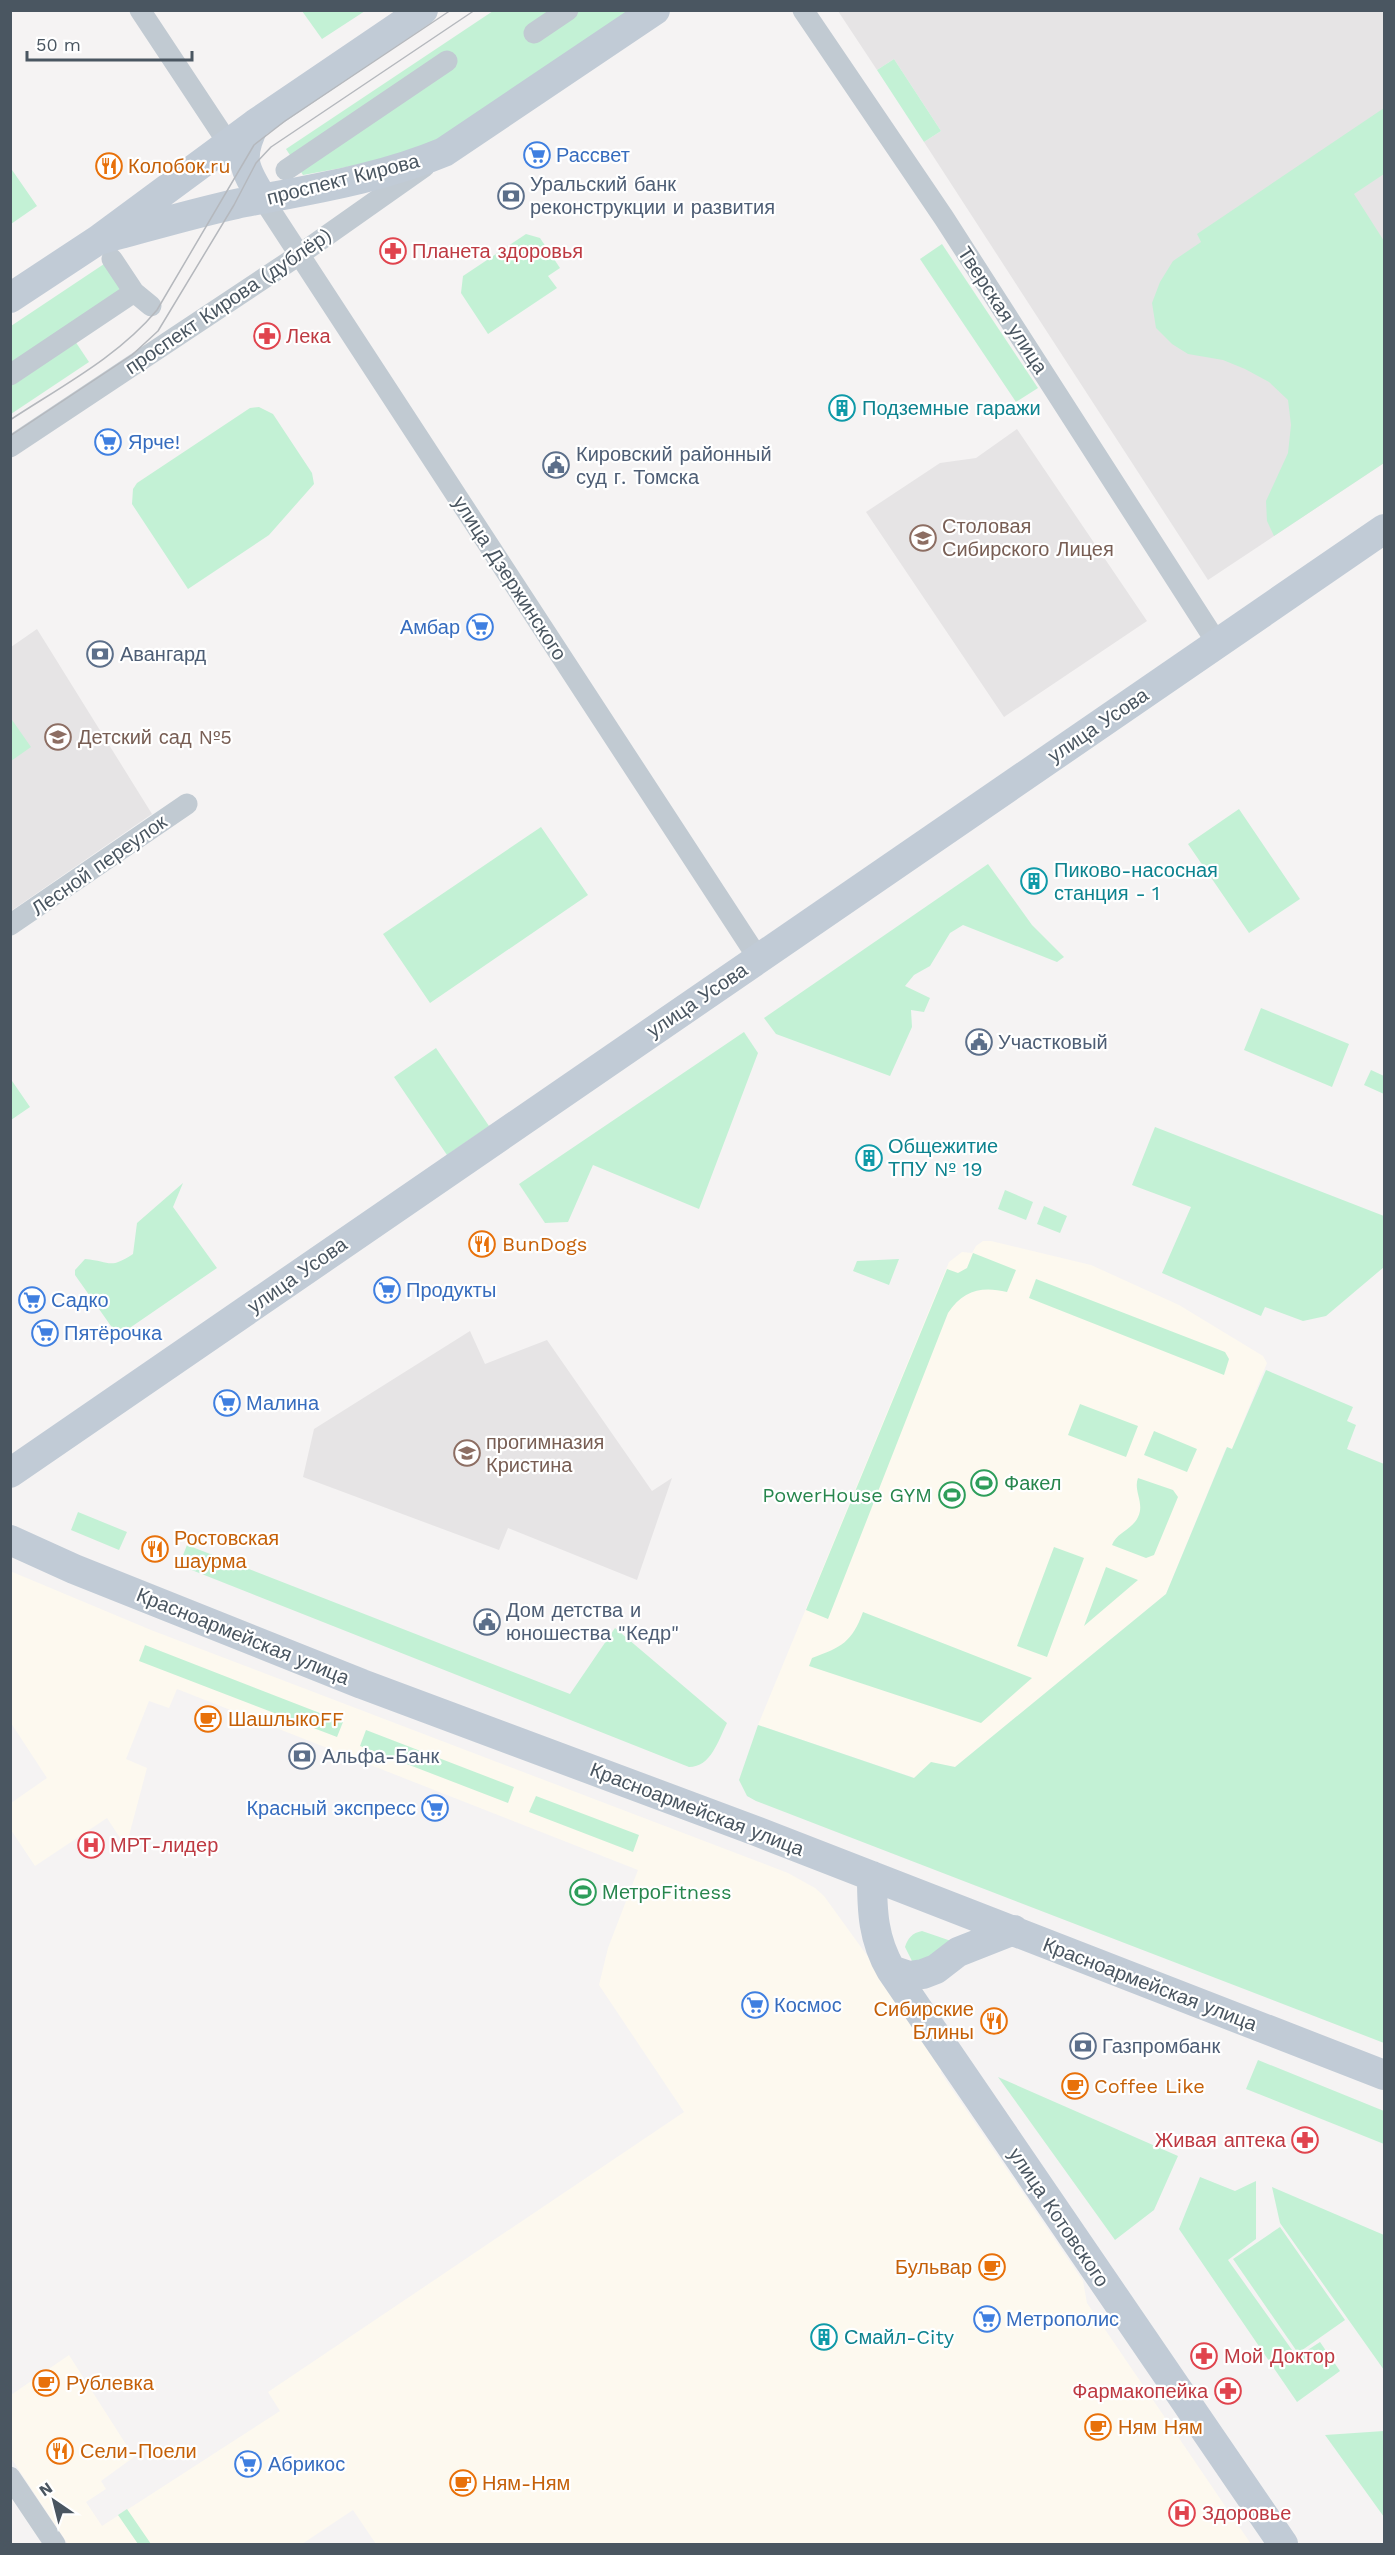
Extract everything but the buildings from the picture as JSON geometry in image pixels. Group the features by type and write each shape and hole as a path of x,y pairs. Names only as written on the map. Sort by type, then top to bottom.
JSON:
{"main road":[{"name":"проспект Кирова","path":"105,249 228,143 423,10"},
{"name":"проспект Кирова","path":"10,298 105,249 263,199 370,176 415,164 444,152 655,10"},
{"path":"255,124 245,144 244,158 249,175 263,199"},
{"name":"улица Усова","path":"10,1473 1384,529"},
{"name":"Красноармейская улица","path":"10,1540 74,1569 362,1684 1014,1930 1384,2075"},
{"name":"улица Котовского","path":"872,1876 872,1918 875,1936 891,1970 1283,2544"},
{"path":"891,1970 909,1976 923,1974 936,1969 958,1952 1014,1930"}],"street":[{"path":"140,10 228,143"},
{"path":"534,33 568,10"},
{"name":"Тверская улица","path":"802,10 944,218 1217,643"},
{"path":"286,170 447,61"},
{"name":"проспект Кирова (дублёр)","path":"10,447 299,255 444,152"},
{"name":"улица Дзержинского","path":"263,199 758,958"},
{"path":"105,249 134,292 151,306"},
{"path":"10,375 134,292"},
{"name":"Лесной переулок","path":"10,925 187,804"},
{"path":"10,2477 48,2542"}],"shaded area":[{"path":"838,11 1384,11 1384,463 1208,580 924,142 941,131 894,59 877,70"},
{"path":"1017,429 1147,621 1004,717 866,512 940,463 976,458"},
{"name":"Детский сад №5","path":"37,629 152,814 11,911 11,647"},
{"path":"983,1241 1091,1265 1179,1305 1263,1356 1267,1363 1232,1449 1226,1448 1166,1594 955,1767 931,1763 915,1778 758,1725 949,1262 962,1252 972,1253"},
{"name":"прогимназия Кристина","path":"470,1331 485,1364 547,1340 652,1491 672,1478 637,1580 508,1528 499,1550 303,1477 314,1429"},
{"path":"10,1571 151,1630 788,1873 815,1888 824,1896 942,2059 941,2073 1083,2281 1087,2303 1251,2544 376,2544 353,2510 302,2544 68,2544 11,2458 11,2395 69,2355 134,2457 101,2481 106,2489 86,2502 102,2526 280,2411 268,2392 684,2112 599,1985 608,1948 638,1870 177,1689 169,1708 149,1701 126,1759 147,1768 126,1847 107,1818 35,1866 11,1830 11,1803 47,1778 11,1723"}],"green space":[{"path":"302,11 365,11 322,39"},
{"path":"493,11 630,11 437,141 385,160 303,175 286,149"},
{"path":"894,59 941,131 924,142 877,70"},
{"path":"1384,108 1384,174 1354,194 1384,241 1384,463 1274,536 1267,521 1266,501 1288,453 1291,425 1288,400 1269,382 1245,369 1223,360 1188,354 1172,344 1156,328 1152,303 1160,282 1173,261 1201,242 1197,234"},
{"path":"10,167 37,206 11,224 10,224"},
{"path":"526,234 540,238 560,268 548,276 557,288 488,334 461,293 463,276"},
{"path":"942,244 1038,388 1016,402 920,259"},
{"path":"104,264 127,298 71,335 89,362 11,414 11,326"},
{"path":"259,407 273,414 312,473 314,484 269,535 188,589 132,504 133,489 137,483 250,408"},
{"path":"10,717 31,747 11,761 10,761"},
{"path":"1239,809 1300,899 1249,933 1188,844"},
{"path":"541,827 588,895 430,1003 383,934"},
{"path":"988,864 1032,925 1064,957 1057,962 963,925 950,933 930,966 914,975 905,986 930,998 924,1012 911,1010 912,1027 890,1076 776,1034 764,1018"},
{"path":"1261,1008 1349,1044 1332,1087 1244,1050"},
{"path":"744,1032 758,1053 699,1209 593,1165 568,1222 545,1223 519,1184"},
{"path":"436,1048 489,1126 447,1155 394,1077"},
{"path":"1371,1070 1384,1076 1384,1094 1364,1085"},
{"path":"10,1078 30,1107 11,1120 10,1120"},
{"path":"1155,1127 1384,1216 1384,1267 1326,1316 1303,1321 1265,1307 1261,1316 1162,1273 1191,1207 1132,1185"},
{"path":"183,1183 173,1207 217,1268 118,1336 75,1275 75,1270 85,1259 114,1263 133,1254 137,1223"},
{"path":"1005,1190 1033,1202 1026,1220 998,1209"},
{"path":"1044,1206 1067,1216 1060,1233 1037,1224"},
{"path":"973,1253 1016,1270 1007,1292 981,1290 974,1292 960,1299 948,1313 828,1619 806,1610 947,1269 958,1273 967,1268"},
{"path":"899,1259 889,1285 853,1271 857,1261"},
{"path":"1036,1279 1225,1352 1229,1359 1224,1375 1029,1298"},
{"path":"1266,1370 1353,1407 1347,1421 1356,1425 1347,1449 1384,1464 1384,2043 756,1801 747,1796 739,1780 758,1725 914,1778 931,1762 955,1767 1166,1594 1227,1447 1232,1449"},
{"path":"1080,1404 1138,1426 1126,1457 1068,1435"},
{"path":"1154,1431 1197,1449 1187,1472 1144,1455"},
{"path":"1138,1478 1173,1490 1178,1497 1154,1555 1146,1558 1112,1545 1117,1537 1132,1525 1140,1512"},
{"path":"78,1512 127,1532 119,1550 71,1530"},
{"path":"187,1545 570,1694 615,1628 727,1723 708,1758 697,1766 689,1767 179,1565"},
{"path":"1054,1547 1084,1558 1047,1657 1017,1646"},
{"path":"1106,1567 1138,1580 1084,1626"},
{"path":"863,1612 1032,1678 981,1723 809,1666 812,1658 838,1647 850,1637"},
{"path":"145,1645 343,1722 337,1737 139,1661"},
{"path":"366,1730 514,1787 508,1803 360,1746"},
{"path":"536,1796 639,1835 633,1852 529,1812"},
{"path":"922,1931 957,1943 932,1963 912,1961 905,1947 911,1936"},
{"path":"1258,2060 1384,2111 1384,2144 1246,2089"},
{"path":"998,2077 1178,2156 1154,2210 1115,2240"},
{"path":"1200,2177 1235,2191 1256,2181 1256,2239 1228,2260 1297,2357 1320,2342 1340,2371 1297,2402 1179,2229"},
{"path":"1272,2187 1384,2235 1384,2370 1280,2223"},
{"path":"1280,2227 1345,2320 1298,2353 1233,2259"},
{"path":"1384,2431 1384,2517 1325,2435"},
{"path":"127,2509 151,2544 138,2544 118,2515"}],"tram line":[{"path":"10,420 107,357 142,327 157,310 254,145 285,121 451,10"},
{"path":"10,436 132,355 158,331 234,205 256,163 271,147 475,10"}],"place":[{"name":"Рассвет","path":"537,155"},
{"name":"Колобок.ru","path":"109,166"},
{"name":"Уральский банк реконструкции и развития","path":"511,196"},
{"name":"Планета здоровья","path":"393,251"},
{"name":"Лека","path":"267,336"},
{"name":"Подземные гаражи","path":"842,408"},
{"name":"Ярче!","path":"108,442"},
{"name":"Кировский районный суд г. Томска","path":"556,465"},
{"name":"Столовая Сибирского Лицея","path":"923,538"},
{"name":"Амбар","path":"480,627"},
{"name":"Авангард","path":"100,654"},
{"name":"Детский сад №5","path":"58,737"},
{"name":"Пиково-насосная станция - 1","path":"1034,881"},
{"name":"Участковый","path":"979,1042"},
{"name":"Общежитие ТПУ № 19","path":"869,1158"},
{"name":"BunDogs","path":"482,1244"},
{"name":"Продукты","path":"387,1290"},
{"name":"Садко","path":"32,1300"},
{"name":"Пятёрочка","path":"45,1333"},
{"name":"Малина","path":"227,1403"},
{"name":"прогимназия Кристина","path":"467,1453"},
{"name":"Факел","path":"984,1483"},
{"name":"PowerHouse GYM","path":"952,1495"},
{"name":"Ростовская шаурма","path":"155,1549"},
{"name":"Дом детства и юношества \"Кедр\"","path":"487,1622"},
{"name":"ШашлыкоFF","path":"208,1719"},
{"name":"Альфа-Банк","path":"302,1756"},
{"name":"Красный экспресс","path":"435,1808"},
{"name":"МРТ-лидер","path":"91,1845"},
{"name":"МетроFitness","path":"583,1892"},
{"name":"Космос","path":"755,2005"},
{"name":"Сибирские Блины","path":"994,2021"},
{"name":"Газпромбанк","path":"1083,2046"},
{"name":"Coffee Like","path":"1075,2086"},
{"name":"Живая аптека","path":"1305,2140"},
{"name":"Бульвар","path":"992,2267"},
{"name":"Метрополис","path":"987,2319"},
{"name":"Смайл-City","path":"824,2337"},
{"name":"Мой Доктор","path":"1204,2356"},
{"name":"Рублевка","path":"46,2383"},
{"name":"Фармакопейка","path":"1228,2391"},
{"name":"Ням Ням","path":"1098,2427"},
{"name":"Сели-Поели","path":"60,2451"},
{"name":"Абрикос","path":"248,2464"},
{"name":"Ням-Ням","path":"463,2483"},
{"name":"Здоровье","path":"1182,2513"}]}
